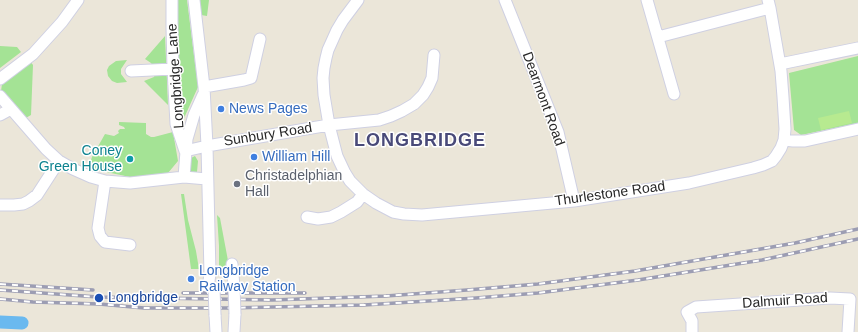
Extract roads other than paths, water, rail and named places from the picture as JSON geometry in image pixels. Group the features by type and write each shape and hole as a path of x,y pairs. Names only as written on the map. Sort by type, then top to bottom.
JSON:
{"street":[{"path":"0,79 33,54 62,22 78,0"},
{"name":"Longbridge Lane","path":"172,0 173,69 176,124 185,151"},
{"name":"Longbridge Lane","path":"194,0 204,89 207,146 212,315 210,332"},
{"name":"Thurlestone Road","path":"358,0 342,20 326,58 323,78 329,125 337,156 350,181 363,194 376,203 393,212 404,214 422,214 574,201 689,183 737,172 772,161 781,148 784,140 785,129 780,64 769,4"},
{"name":"Dearmont Road","path":"505,0 558,132 574,201"},
{"path":"647,0 674,94"},
{"path":"658,37 769,4"},
{"path":"204,89 251,78 260,39"},
{"path":"780,64 858,48"},
{"name":"Sunbury Road","path":"207,146 329,125 379,120 402,111 414,104 428,87 432,78 434,55"},
{"path":"131,71 173,69"},
{"name":"Longbridge Lane","path":"184,177 187,139 204,89"},
{"path":"0,96 46,149 59,161 91,177 130,183 184,177 207,179"},
{"path":"0,115 11,109"},
{"path":"784,140 805,141 858,129"},
{"path":"185,151 207,146"},
{"path":"0,205 22,204 30,201 37,195 59,161"},
{"path":"105,180 98,228 100,236 105,242 130,246"},
{"path":"307,217 318,219 331,217 357,202 363,194"},
{"path":"232,264 235,314 234,332"},
{"name":"Dalmuir Road","path":"692,332 692,321 687,312 696,307 850,298 848,332"},
{"name":"Longbridge Lane","path":"212,315 216,332"}],"waterway":[{"path":"0,322 22,323"}],"railway":[{"path":"0,290 98,297 272,300 386,296 538,284 635,271 795,243 858,229"},
{"path":"0,299 144,308 228,308 364,305 476,298 538,293 638,280 762,260 858,239"},
{"path":"0,284 93,290"},
{"path":"183,293 305,293"}],"place":[{"name":"News Pages","path":"221,109"},
{"name":"William Hill","path":"254,157"},
{"name":"Coney Green House","path":"130,159"},
{"name":"Christadelphian Hall","path":"237,184"},
{"name":"Longbridge Railway Station","path":"191,279"},
{"name":"Longbridge","path":"99,298"}],"district":[{"name":"LONGBRIDGE","path":"420,141"}]}
